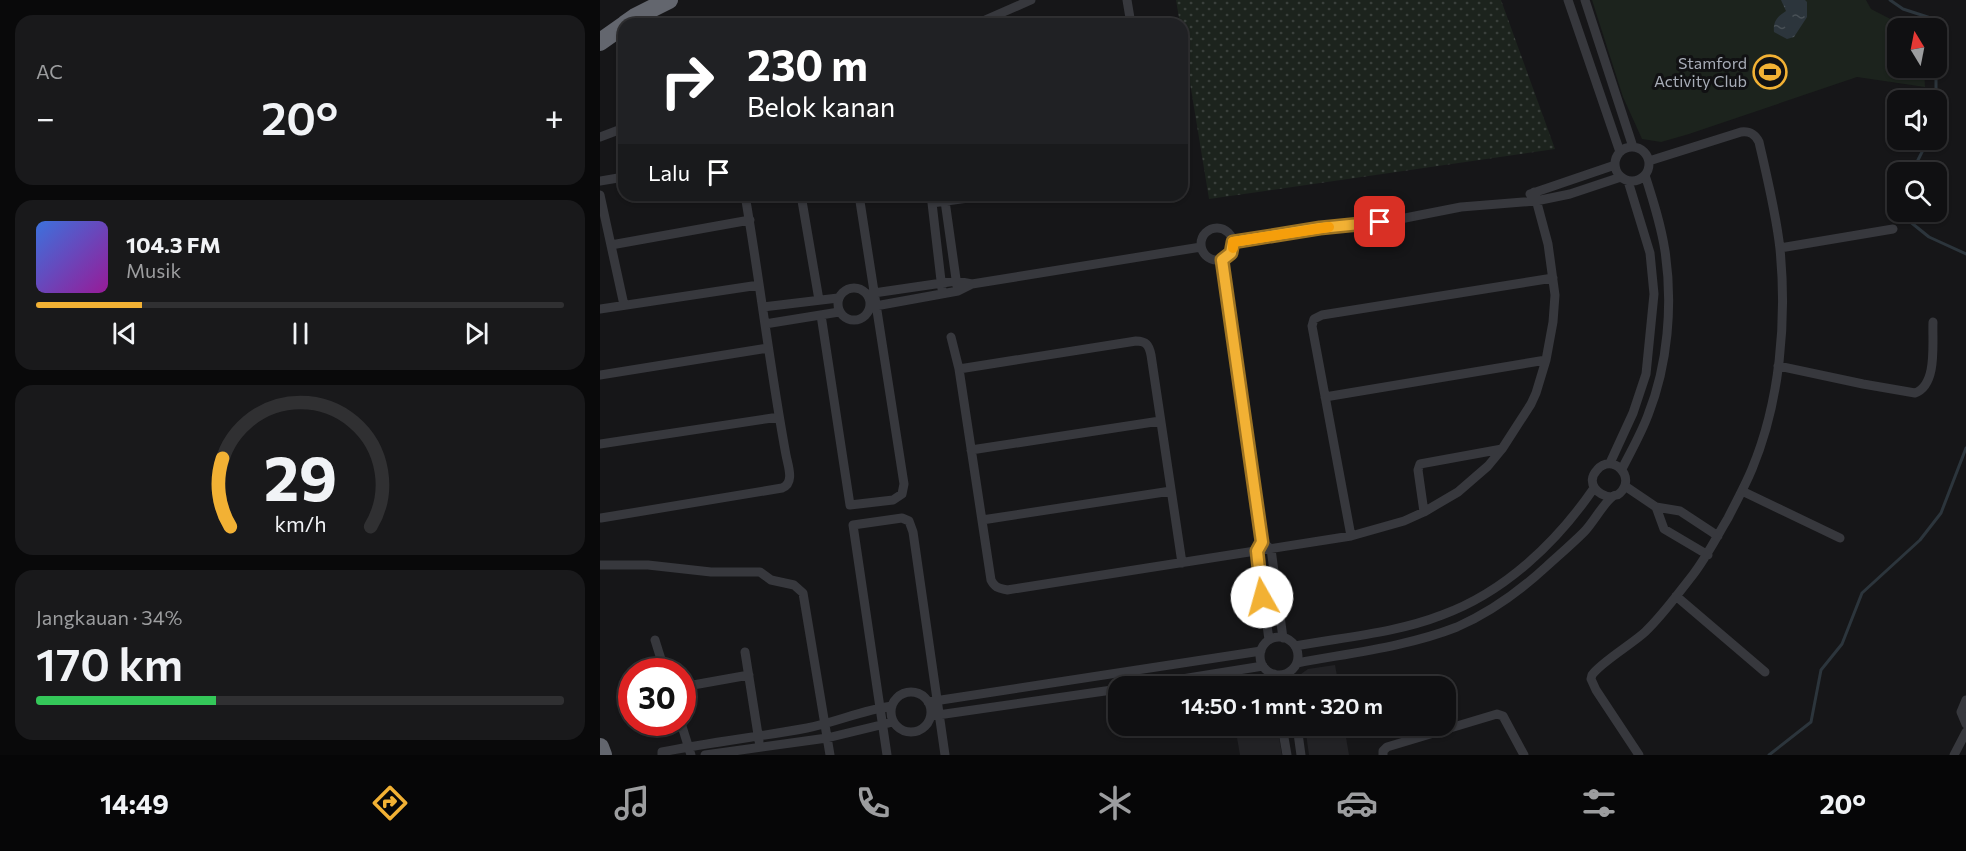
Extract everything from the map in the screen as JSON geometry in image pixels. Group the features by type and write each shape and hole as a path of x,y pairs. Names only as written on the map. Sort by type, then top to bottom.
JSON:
{"highway":[{"path":"636,18 669,0"},
{"path":"600,42 618,29"},
{"path":"600,747 603,755"}],"street":[{"path":"990,18 1031,0"},
{"path":"1127,0 1130,18"},
{"path":"1568,0 1620,152"},
{"path":"1585,0 1633,147"},
{"path":"600,137 618,130"},
{"path":"1639,755 1596,690 1591,679 1592,675 1649,628 1676,596 1707,555 1742,491 1767,426 1778,366 1781,316 1780,248 1773,203 1759,142 1752,133 1741,132 1649,160"},
{"path":"1535,196 1570,194 1624,179 1638,180 1645,175 1649,160 1643,151 1633,147 1626,148 1616,158 1615,165 1624,179 1650,253 1654,303 1646,374 1634,413 1610,464"},
{"path":"1233,242 1320,228 1400,219 1461,207 1517,201 1615,165"},
{"path":"1622,469 1649,415 1660,375 1667,335 1668,292 1665,250 1659,220 1645,175"},
{"path":"600,181 618,178"},
{"path":"600,195 624,305"},
{"path":"951,337 959,369 994,586 1007,590 1351,536 1404,521 1443,502 1466,486 1488,466 1531,404 1546,360 1555,296 1548,244 1535,196"},
{"path":"601,518 786,487 790,478 746,201"},
{"path":"802,201 819,300"},
{"path":"821,315 850,505 892,500 902,494 904,484 871,294 860,201"},
{"path":"931,201 943,294"},
{"path":"945,201 958,291"},
{"path":"611,245 750,220"},
{"path":"1217,228 1229,233 1233,242 1231,253 1222,260 1209,258 1201,247 1204,234 1217,228"},
{"path":"1780,248 1893,229"},
{"path":"972,284 957,281 871,294 852,287 843,291 838,298 837,305 844,317 852,320 860,319 873,306 958,291 972,284 1201,247"},
{"path":"1222,260 1262,542 1257,551 1269,640"},
{"path":"1351,536 1312,326 1314,319 1553,278"},
{"path":"600,309 759,285"},
{"path":"763,307 838,298"},
{"path":"765,324 839,312"},
{"path":"1778,366 1915,393 1922,390 1929,382 1933,321"},
{"path":"959,369 1143,341 1147,344 1151,355 1182,563"},
{"path":"600,375 768,348"},
{"path":"1326,397 1546,360"},
{"path":"600,444 779,417"},
{"path":"971,450 1160,422"},
{"path":"1424,512 1418,470 1420,464 1502,448"},
{"path":"1297,663 1402,643 1432,636 1458,626 1502,601 1542,571 1584,532 1612,497 1620,493 1625,486 1626,477 1622,469 1610,464 1602,465 1595,471 1592,480 1594,488 1599,494 1612,497"},
{"path":"1625,486 1656,507 1680,511 1718,536"},
{"path":"1295,645 1417,623 1462,606 1500,583 1545,548 1573,518 1594,488"},
{"path":"982,520 1171,491"},
{"path":"1742,491 1840,538"},
{"path":"1656,507 1665,529 1707,555"},
{"path":"887,755 853,525 894,518 906,519 911,525 935,715 945,755"},
{"path":"1262,542 1271,549 1283,638"},
{"path":"600,565 648,565 711,572 760,572 771,580 799,588 803,593 830,755"},
{"path":"1676,596 1765,672"},
{"path":"1276,637 1283,638 1295,645 1298,654 1297,663 1288,673 1274,674 1263,666 1260,659 1261,651 1269,640 1276,637"},
{"path":"657,639 662,658"},
{"path":"1108,691 935,715 925,727 914,732 902,730 893,722 891,714 896,699 910,692 918,693 933,701 1261,651"},
{"path":"745,652 758,741"},
{"path":"1201,676 1263,666"},
{"path":"696,684 749,675"},
{"path":"1966,700 1961,712 1966,724"},
{"path":"705,755 825,724 880,707 892,706"},
{"path":"1383,755 1387,747 1496,714 1503,716 1524,755"},
{"path":"662,755 662,752 690,751 758,741 827,738 893,722"},
{"path":"1954,755 1966,732"},
{"path":"685,736 690,751"},
{"path":"1284,736 1287,755"},
{"path":"1298,736 1301,755"}],"shaded area":[{"path":"1176,0 1501,0 1555,149 1209,199 1188,71 1188,18 1179,18"},
{"name":"Stamford Activity Club","path":"1592,0 1866,0 1871,9 1889,18 1887,78 1925,78 1925,87 1857,77 1661,142 1642,139 1623,97"},
{"path":"1335,665 1337,676 1301,676 1308,669"},
{"path":"1237,736 1279,736 1282,755 1240,755"},
{"path":"1306,736 1346,736 1349,755 1309,755"}],"water":[{"path":"1781,0 1805,0 1807,2 1807,17 1794,37 1787,39 1774,32 1776,20 1786,11"}],"waterway":[{"path":"1890,0 1903,9 1931,18"},
{"path":"1936,78 1936,90"},
{"path":"1917,162 1923,150"},
{"path":"1910,222 1929,237 1966,254"},
{"path":"1769,755 1811,722 1821,670 1842,644 1862,593 1920,540 1941,513 1966,448"}],"slow traffic":[{"path":"1233,248 1233,242 1329,227"}],"place":[{"name":"Stamford Activity Club","path":"1770,72"}],"route":[{"path":"1262,597 1257,551 1262,542 1222,260 1231,253 1233,242 1320,228 1380,222"}]}
